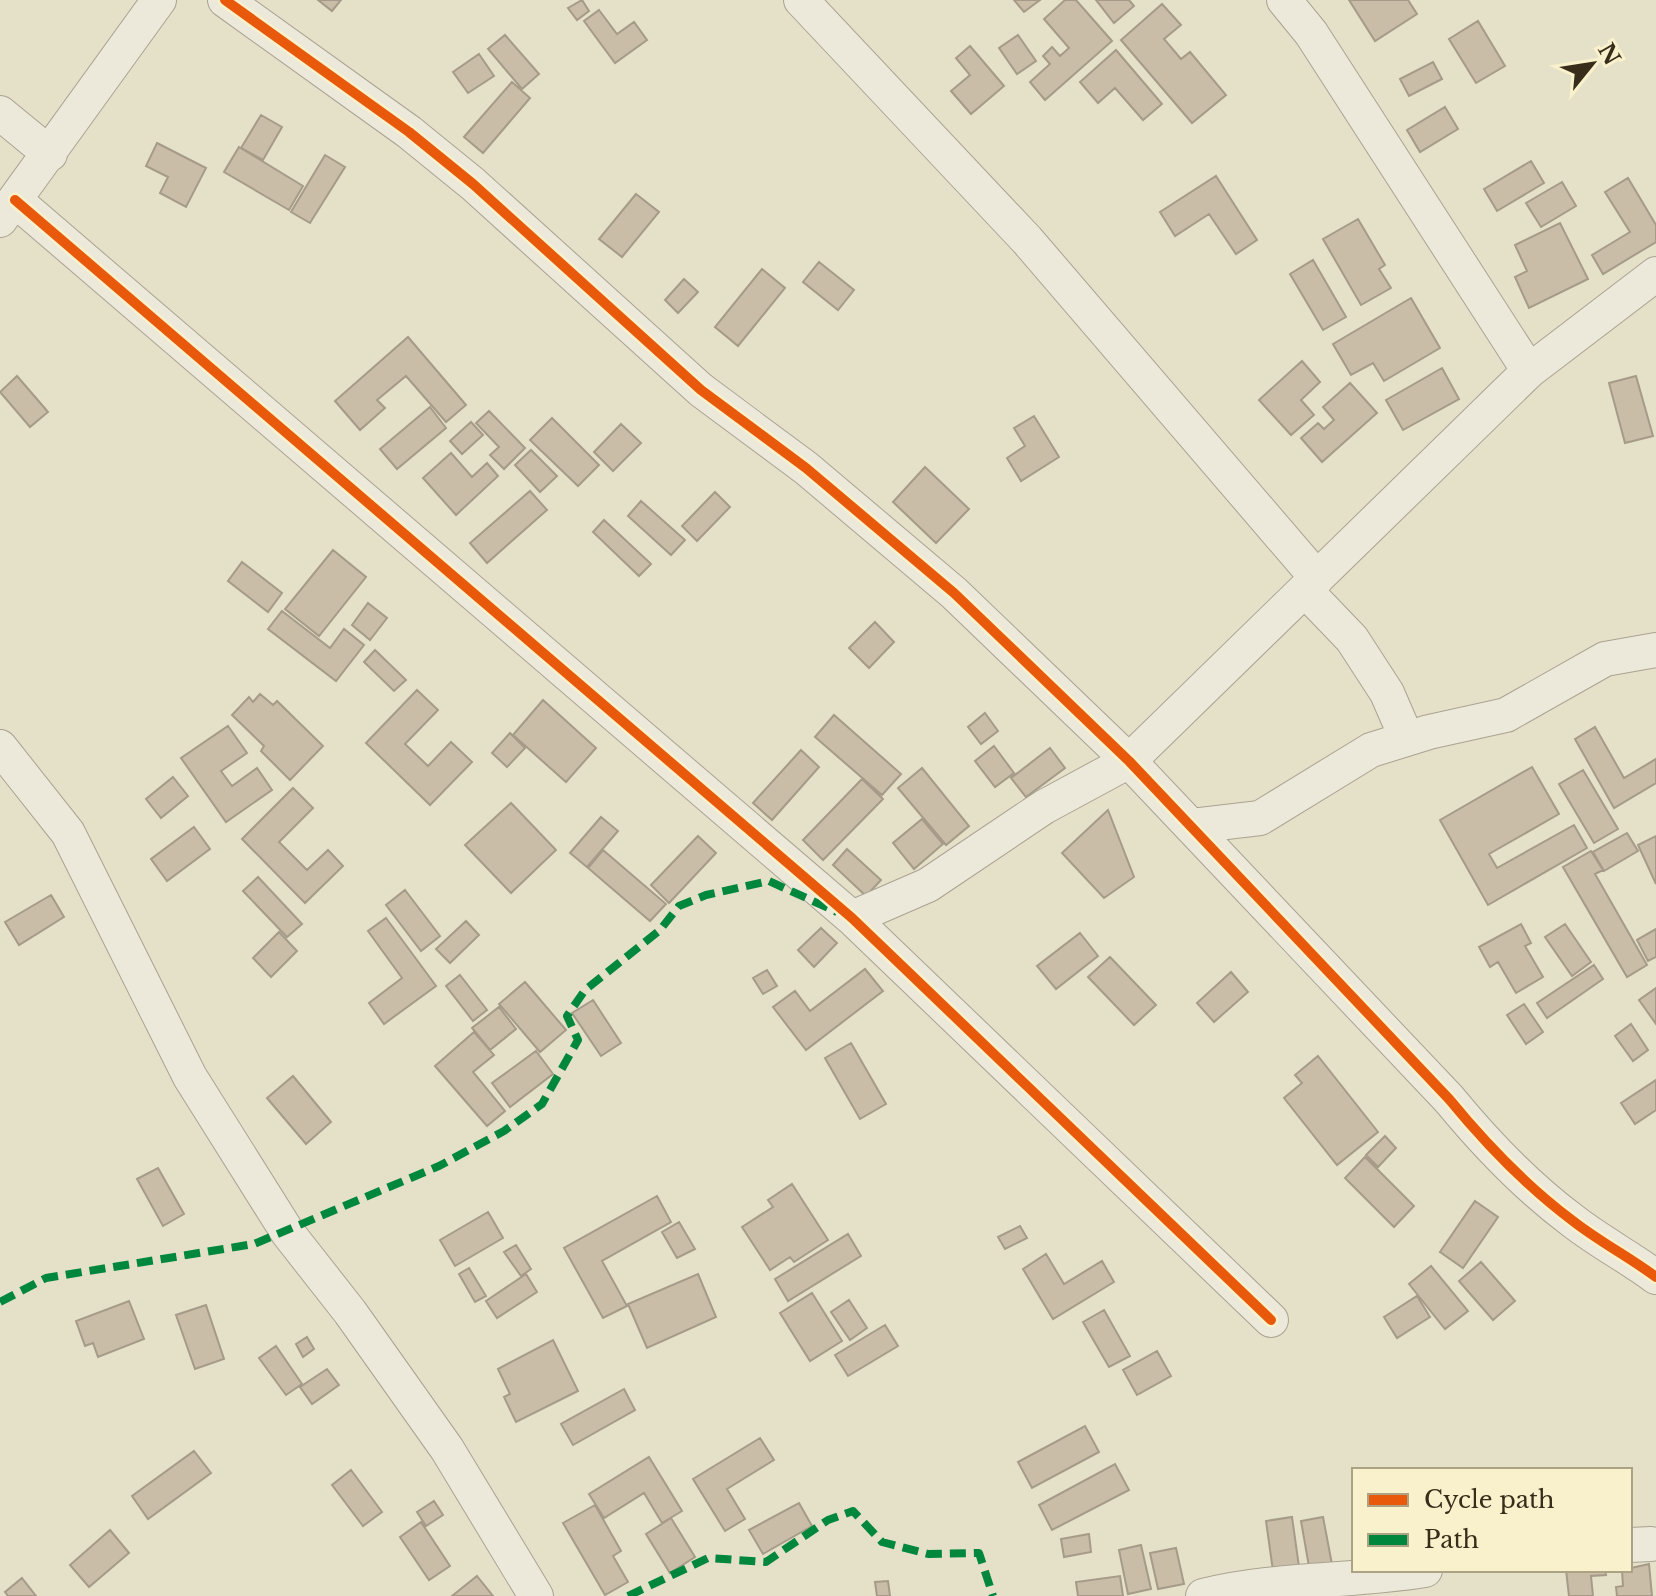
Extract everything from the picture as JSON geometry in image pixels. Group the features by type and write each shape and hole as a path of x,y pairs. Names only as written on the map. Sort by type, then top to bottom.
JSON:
{"street":[{"path":"159,0 8,210 852,918 1271,1320"},
{"path":"225,0 373,106 473,184 701,390 806,468 954,593 1192,826 1495,1152 1574,1222 1656,1277"},
{"path":"801,0 1027,240 1311,584 1387,693 1407,739"},
{"path":"1284,0 1311,33 1529,371"},
{"path":"0,113 50,154"},
{"path":"852,918 928,885 1044,807 1129,761 1529,371 1656,274"},
{"path":"1192,826 1260,818 1371,750 1506,715 1605,659 1656,650"},
{"path":"0,747 68,833 190,1077 288,1233 350,1312 447,1449 536,1596"},
{"path":"1203,1596 1238,1587 1372,1579 1413,1572"}],"building":[{"path":"318,0 341,0 332,11"},
{"path":"582,0 589,11 577,20 568,8"},
{"path":"1014,0 1040,0 1024,12"},
{"path":"1065,0 1076,0 1112,41 1045,100 1030,82 1050,64 1043,56 1052,47 1060,56 1069,48 1044,19"},
{"path":"1096,0 1129,0 1134,6 1114,23"},
{"path":"1349,0 1408,0 1417,14 1375,41"},
{"path":"1162,4 1181,25 1164,39 1181,59 1190,52 1226,95 1192,123 1121,40"},
{"path":"599,10 617,34 634,22 647,40 615,63 584,21"},
{"path":"1478,21 1505,66 1476,83 1449,39"},
{"path":"505,35 539,74 522,89 488,49"},
{"path":"1018,35 1036,61 1017,74 999,48"},
{"path":"970,46 1004,86 971,114 951,91 970,75 956,58"},
{"path":"1116,50 1162,104 1143,120 1115,88 1098,103 1080,82"},
{"path":"479,54 494,76 468,93 453,72"},
{"path":"1433,62 1442,79 1409,96 1400,79"},
{"path":"512,82 530,98 483,153 464,137"},
{"path":"1445,107 1458,129 1420,152 1407,130"},
{"path":"261,115 282,127 263,160 241,148"},
{"path":"157,143 206,168 186,207 160,193 168,177 146,166"},
{"path":"239,147 303,186 289,210 224,172"},
{"path":"325,155 345,167 310,223 291,212"},
{"path":"1531,161 1544,183 1497,211 1484,189"},
{"path":"1216,176 1257,240 1236,254 1209,214 1175,236 1160,212"},
{"path":"1628,178 1656,225 1656,242 1603,274 1592,255 1630,232 1605,192"},
{"path":"1562,182 1576,206 1541,227 1526,203"},
{"path":"636,194 659,212 622,257 599,239"},
{"path":"1358,219 1385,265 1379,269 1391,288 1361,305 1323,239"},
{"path":"1560,223 1588,279 1529,308 1515,277 1527,271 1515,245"},
{"path":"1313,260 1346,317 1323,330 1290,274"},
{"path":"819,262 854,290 838,310 803,282"},
{"path":"762,269 785,288 738,346 715,327"},
{"path":"684,279 698,292 678,313 665,300"},
{"path":"1411,298 1440,348 1384,381 1373,363 1351,375 1333,344"},
{"path":"408,337 466,405 446,422 406,376 377,400 385,408 360,430 335,401"},
{"path":"1302,361 1320,382 1301,400 1314,415 1291,435 1259,400"},
{"path":"1442,368 1459,399 1403,430 1386,400"},
{"path":"17,376 48,412 30,427 0,392"},
{"path":"1636,376 1653,436 1625,443 1609,383"},
{"path":"1350,383 1377,413 1322,462 1301,438 1318,423 1324,429 1334,420 1323,407"},
{"path":"430,407 446,428 397,469 380,449"},
{"path":"489,411 525,448 504,469 490,455 499,447 476,423"},
{"path":"1034,416 1059,457 1021,481 1007,458 1025,446 1014,428"},
{"path":"552,418 599,465 578,486 530,440"},
{"path":"471,422 483,435 462,454 450,441"},
{"path":"621,424 641,443 613,471 594,452"},
{"path":"531,450 557,476 540,492 515,465"},
{"path":"451,453 472,477 487,463 498,476 456,515 423,478"},
{"path":"925,467 969,509 936,543 893,502"},
{"path":"530,491 547,510 487,563 470,543"},
{"path":"715,492 730,507 697,541 682,526"},
{"path":"641,501 685,540 671,555 628,516"},
{"path":"604,520 651,564 639,576 593,532"},
{"path":"333,550 366,577 319,636 285,609"},
{"path":"242,562 282,593 268,612 228,581"},
{"path":"368,603 387,618 370,640 352,625"},
{"path":"282,611 330,648 344,629 364,645 336,681 268,629"},
{"path":"875,622 894,642 869,668 849,648"},
{"path":"375,650 406,680 394,691 364,662"},
{"path":"417,690 438,710 405,744 428,766 451,742 472,762 430,805 366,743"},
{"path":"260,694 273,705 277,701 323,746 290,780 261,751 264,746 232,715 249,697 253,702"},
{"path":"543,700 596,748 566,782 513,735"},
{"path":"985,713 998,731 981,744 968,727"},
{"path":"834,715 901,774 882,795 815,737"},
{"path":"228,726 247,753 221,771 232,786 257,768 272,790 226,822 181,758"},
{"path":"1595,727 1624,778 1656,759 1656,783 1614,808 1575,739"},
{"path":"510,733 525,748 507,767 492,753"},
{"path":"994,746 1014,773 995,787 975,761"},
{"path":"1050,748 1065,768 1026,797 1011,778"},
{"path":"801,750 819,767 772,820 753,803"},
{"path":"1532,767 1559,814 1489,854 1497,868 1574,825 1587,848 1488,905 1440,820"},
{"path":"922,768 969,826 946,845 898,788"},
{"path":"1583,770 1618,829 1594,843 1559,784"},
{"path":"173,777 188,796 161,818 146,799"},
{"path":"862,779 883,799 823,860 803,840"},
{"path":"293,788 313,808 279,842 307,870 328,850 343,866 305,903 242,839"},
{"path":"511,803 556,850 511,893 465,845"},
{"path":"1108,810 1134,877 1104,898 1062,853"},
{"path":"601,817 618,831 587,867 570,853"},
{"path":"922,819 943,844 914,869 893,843"},
{"path":"194,827 210,849 167,881 151,859"},
{"path":"1627,833 1638,851 1604,871 1593,852"},
{"path":"698,836 716,853 669,903 651,885"},
{"path":"1656,836 1656,884 1638,845"},
{"path":"847,849 881,880 866,896 833,865"},
{"path":"603,850 666,904 650,921 588,868"},
{"path":"1591,851 1603,870 1595,874 1647,965 1627,977 1563,867"},
{"path":"258,877 302,924 287,937 243,891"},
{"path":"405,890 440,936 421,951 386,905"},
{"path":"51,895 64,917 19,945 5,922"},
{"path":"386,918 436,986 384,1024 369,1003 402,978 368,931"},
{"path":"466,921 479,935 450,963 436,949"},
{"path":"1521,924 1531,943 1525,946 1543,977 1516,993 1498,962 1490,967 1479,947"},
{"path":"1565,924 1591,962 1572,976 1545,937"},
{"path":"821,928 837,943 814,967 798,950"},
{"path":"1656,929 1656,957 1648,961 1637,940"},
{"path":"279,932 297,951 271,977 253,958"},
{"path":"1080,933 1098,956 1056,989 1037,966"},
{"path":"1110,957 1156,1005 1134,1025 1088,977"},
{"path":"1594,965 1603,979 1547,1018 1537,1003"},
{"path":"865,969 883,991 806,1050 773,1007 795,991 810,1011"},
{"path":"767,970 777,986 763,994 753,978"},
{"path":"1231,972 1248,992 1214,1022 1197,1003"},
{"path":"460,975 487,1010 473,1021 446,986"},
{"path":"525,982 566,1030 540,1052 499,1004"},
{"path":"1656,988 1656,1024 1639,1000"},
{"path":"593,1000 621,1043 601,1056 572,1013"},
{"path":"1524,1004 1543,1032 1526,1044 1507,1015"},
{"path":"499,1007 516,1029 490,1050 472,1028"},
{"path":"1631,1024 1648,1050 1633,1061 1615,1036"},
{"path":"474,1032 494,1055 473,1072 505,1111 487,1126 435,1066"},
{"path":"851,1043 886,1104 860,1119 825,1058"},
{"path":"536,1051 553,1074 510,1107 492,1083"},
{"path":"1318,1056 1378,1132 1337,1165 1284,1098 1302,1083 1295,1075"},
{"path":"293,1076 331,1122 306,1144 267,1098"},
{"path":"1656,1080 1656,1110 1635,1124 1621,1103"},
{"path":"1385,1136 1396,1148 1378,1167 1366,1155"},
{"path":"1365,1157 1414,1206 1394,1227 1345,1178"},
{"path":"158,1168 184,1214 163,1226 137,1179"},
{"path":"792,1184 828,1240 794,1262 790,1257 770,1270 742,1227 773,1207 768,1200"},
{"path":"657,1196 671,1222 602,1261 627,1306 603,1318 564,1248"},
{"path":"1475,1201 1498,1217 1463,1268 1440,1252"},
{"path":"488,1212 503,1238 455,1266 440,1240"},
{"path":"679,1222 695,1249 677,1258 662,1232"},
{"path":"1020,1226 1027,1238 1005,1249 998,1237"},
{"path":"848,1234 861,1256 788,1301 775,1279"},
{"path":"516,1245 531,1269 521,1276 504,1252"},
{"path":"1046,1254 1064,1284 1102,1261 1114,1282 1053,1319 1023,1269"},
{"path":"1481,1262 1515,1301 1493,1320 1459,1281"},
{"path":"1431,1266 1468,1311 1445,1329 1409,1284"},
{"path":"469,1268 486,1296 475,1302 459,1274"},
{"path":"526,1274 537,1292 497,1318 486,1301"},
{"path":"698,1274 716,1317 647,1348 628,1304"},
{"path":"812,1293 842,1341 810,1361 780,1313"},
{"path":"1417,1296 1430,1317 1397,1338 1384,1317"},
{"path":"849,1300 867,1328 850,1340 831,1312"},
{"path":"129,1301 144,1339 98,1357 93,1343 85,1346 76,1321"},
{"path":"206,1305 224,1359 195,1369 176,1315"},
{"path":"1104,1310 1130,1356 1109,1367 1083,1322"},
{"path":"885,1325 898,1346 848,1376 835,1355"},
{"path":"307,1337 314,1349 303,1357 296,1344"},
{"path":"553,1340 578,1391 516,1422 504,1397 510,1394 498,1369"},
{"path":"276,1346 302,1384 286,1395 259,1358"},
{"path":"1157,1351 1171,1376 1137,1395 1123,1370"},
{"path":"327,1369 339,1385 312,1404 300,1387"},
{"path":"624,1389 635,1410 573,1445 561,1424"},
{"path":"1085,1426 1099,1452 1032,1488 1018,1462"},
{"path":"760,1438 774,1460 727,1489 745,1519 725,1531 693,1479"},
{"path":"194,1451 211,1473 148,1519 132,1496"},
{"path":"649,1457 682,1511 662,1523 644,1493 604,1518 589,1494"},
{"path":"1115,1464 1129,1490 1052,1530 1039,1505"},
{"path":"351,1470 382,1512 363,1526 332,1485"},
{"path":"434,1501 443,1515 426,1526 417,1512"},
{"path":"799,1503 812,1526 763,1554 749,1530"},
{"path":"595,1505 621,1551 613,1556 628,1582 605,1595 563,1523"},
{"path":"1292,1517 1300,1574 1274,1578 1266,1521"},
{"path":"1323,1517 1334,1575 1311,1578 1301,1521"},
{"path":"671,1518 695,1557 670,1573 646,1534"},
{"path":"421,1522 450,1566 429,1580 400,1537"},
{"path":"110,1530 129,1553 89,1587 70,1565"},
{"path":"1089,1534 1091,1552 1064,1557 1061,1539"},
{"path":"1141,1545 1151,1589 1128,1594 1119,1550"},
{"path":"1176,1548 1184,1584 1158,1589 1150,1553"},
{"path":"1649,1564 1652,1596 1617,1596 1616,1587 1623,1586 1622,1572 1632,1572 1632,1568"},
{"path":"1566,1572 1605,1572 1606,1575 1591,1576 1593,1596 1569,1596"},
{"path":"477,1576 493,1596 452,1596"},
{"path":"1120,1576 1123,1596 1078,1596 1076,1582"},
{"path":"22,1578 36,1596 8,1596 5,1592"},
{"path":"888,1581 890,1596 877,1596 875,1582"}],"marked path":[{"path":"0,1302 46,1278 254,1244 439,1166 504,1131 542,1104 578,1040 567,1016 585,990 660,930 679,906 706,895 769,881 837,912"},
{"path":"628,1596 708,1558 766,1562 828,1520 853,1511 882,1542 928,1554 979,1553 993,1596"}],"cycle path":[{"path":"225,0 409,132 473,184 701,390 806,468 954,593 1129,761 1507,1164 1573,1221 1656,1277"},
{"path":"15,200 852,918 1271,1320"}]}
